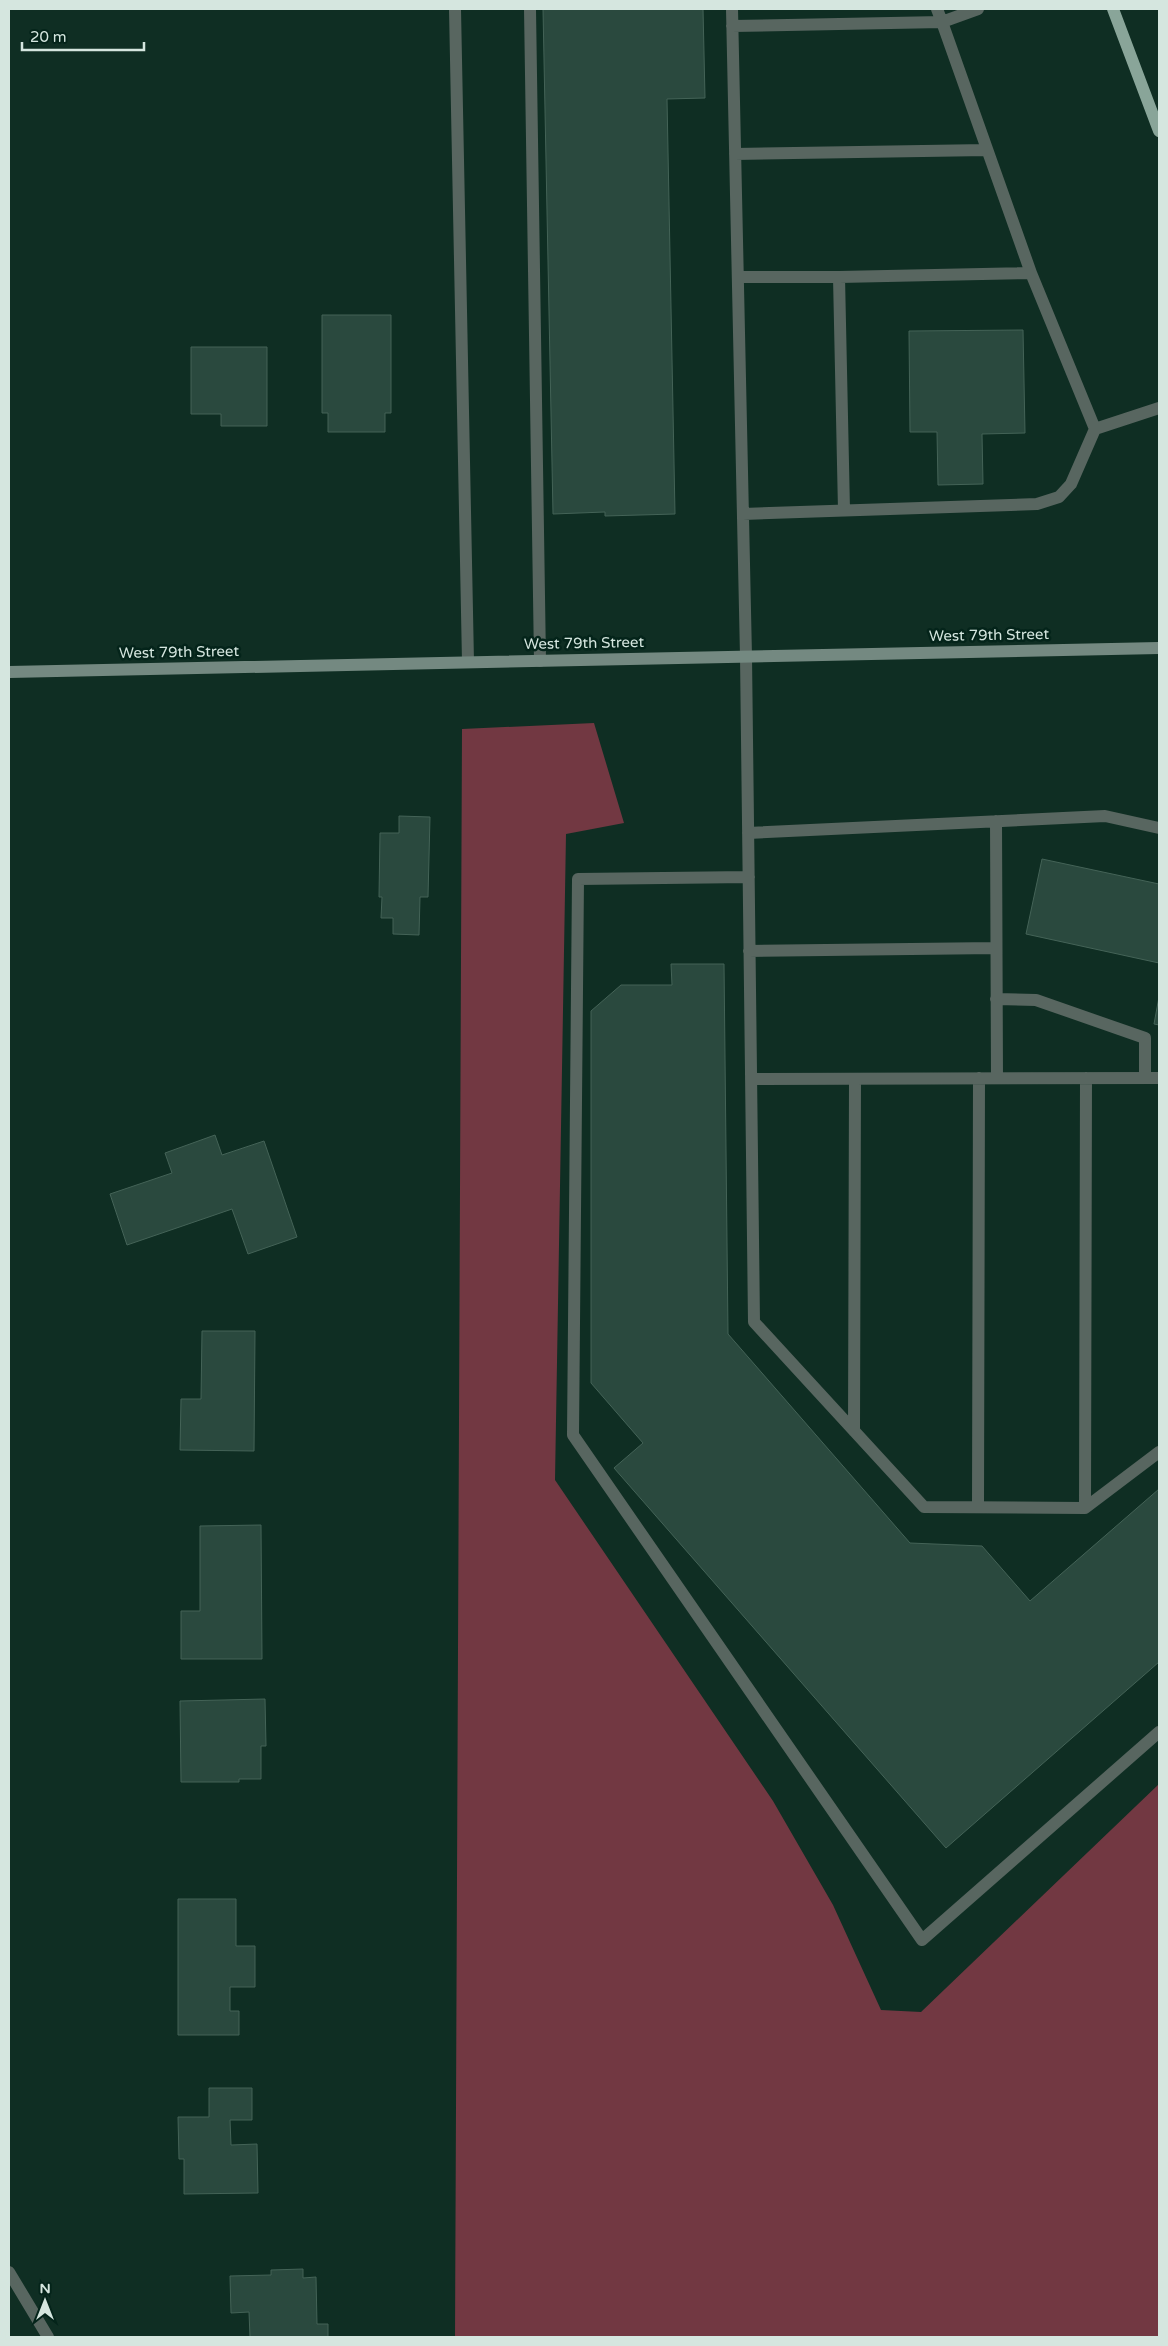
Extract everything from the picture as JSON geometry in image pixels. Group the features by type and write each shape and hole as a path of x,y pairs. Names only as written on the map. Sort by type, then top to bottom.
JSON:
{"main road":[{"path":"1113,9 1159,131"},
{"name":"West 79th Street","path":"9,672 1159,648"}],"street":[{"path":"455,9 468,662"},
{"path":"530,9 540,660"},
{"path":"732,9 746,656 754,1322 924,1507 1085,1508 1159,1452"},
{"path":"743,514 1037,504 1059,497 1071,484 1095,429 1031,273 937,9"},
{"path":"732,26 942,22 978,9"},
{"path":"735,154 987,150"},
{"path":"738,277 1031,273"},
{"path":"840,277 844,510"},
{"path":"1095,429 1159,408"},
{"path":"748,833 1105,816 1159,828"},
{"path":"996,821 997,1078"},
{"path":"749,877 578,879 573,1435 922,1940 1159,1732"},
{"path":"749,950 996,948"},
{"path":"996,999 1036,1000 1145,1038 1145,1078"},
{"path":"978,1507 979,1078"},
{"path":"1085,1508 1086,1078"},
{"path":"751,1079 1159,1078"},
{"path":"854,1431 855,1079"},
{"path":"9,2272 48,2337"}],"shaded area":[{"path":"594,723 624,823 566,834 555,1480 773,1801 833,1905 881,2010 921,2012 1159,1784 1159,2337 455,2337 462,729"}],"building":[{"path":"543,9 703,9 705,98 667,99 675,514 605,516 605,512 553,514"},
{"path":"322,315 391,315 391,413 385,413 385,432 328,432 328,413 322,413"},
{"path":"1023,330 1025,433 982,434 983,484 938,485 937,432 910,432 909,331"},
{"path":"191,347 267,347 267,426 221,426 221,414 191,414"},
{"path":"399,816 430,817 428,897 420,897 419,935 393,934 393,918 381,918 382,897 379,897 380,833 399,833"},
{"path":"1042,859 1159,884 1159,963 1026,934"},
{"path":"671,964 724,964 728,1334 910,1543 982,1546 1030,1601 1159,1489 1159,1662 946,1848 614,1468 643,1443 591,1383 591,1011 621,985 672,985"},
{"path":"1159,997 1159,1025 1154,1024"},
{"path":"215,1135 222,1155 264,1141 297,1237 248,1254 232,1209 127,1245 110,1194 172,1173 165,1153"},
{"path":"202,1331 255,1331 254,1451 180,1450 181,1399 201,1399"},
{"path":"261,1525 262,1659 181,1659 181,1611 200,1611 200,1526"},
{"path":"265,1699 266,1746 261,1746 261,1779 239,1779 239,1782 181,1782 180,1701"},
{"path":"178,1899 236,1899 236,1946 255,1946 255,1987 230,1987 230,2011 239,2011 239,2035 178,2035"},
{"path":"209,2088 252,2088 252,2120 230,2120 231,2145 257,2144 258,2193 184,2194 184,2159 179,2159 178,2117 209,2117"},
{"path":"303,2269 303,2278 316,2277 317,2324 328,2324 328,2337 250,2337 249,2312 231,2313 230,2276 271,2275 271,2270"}]}
